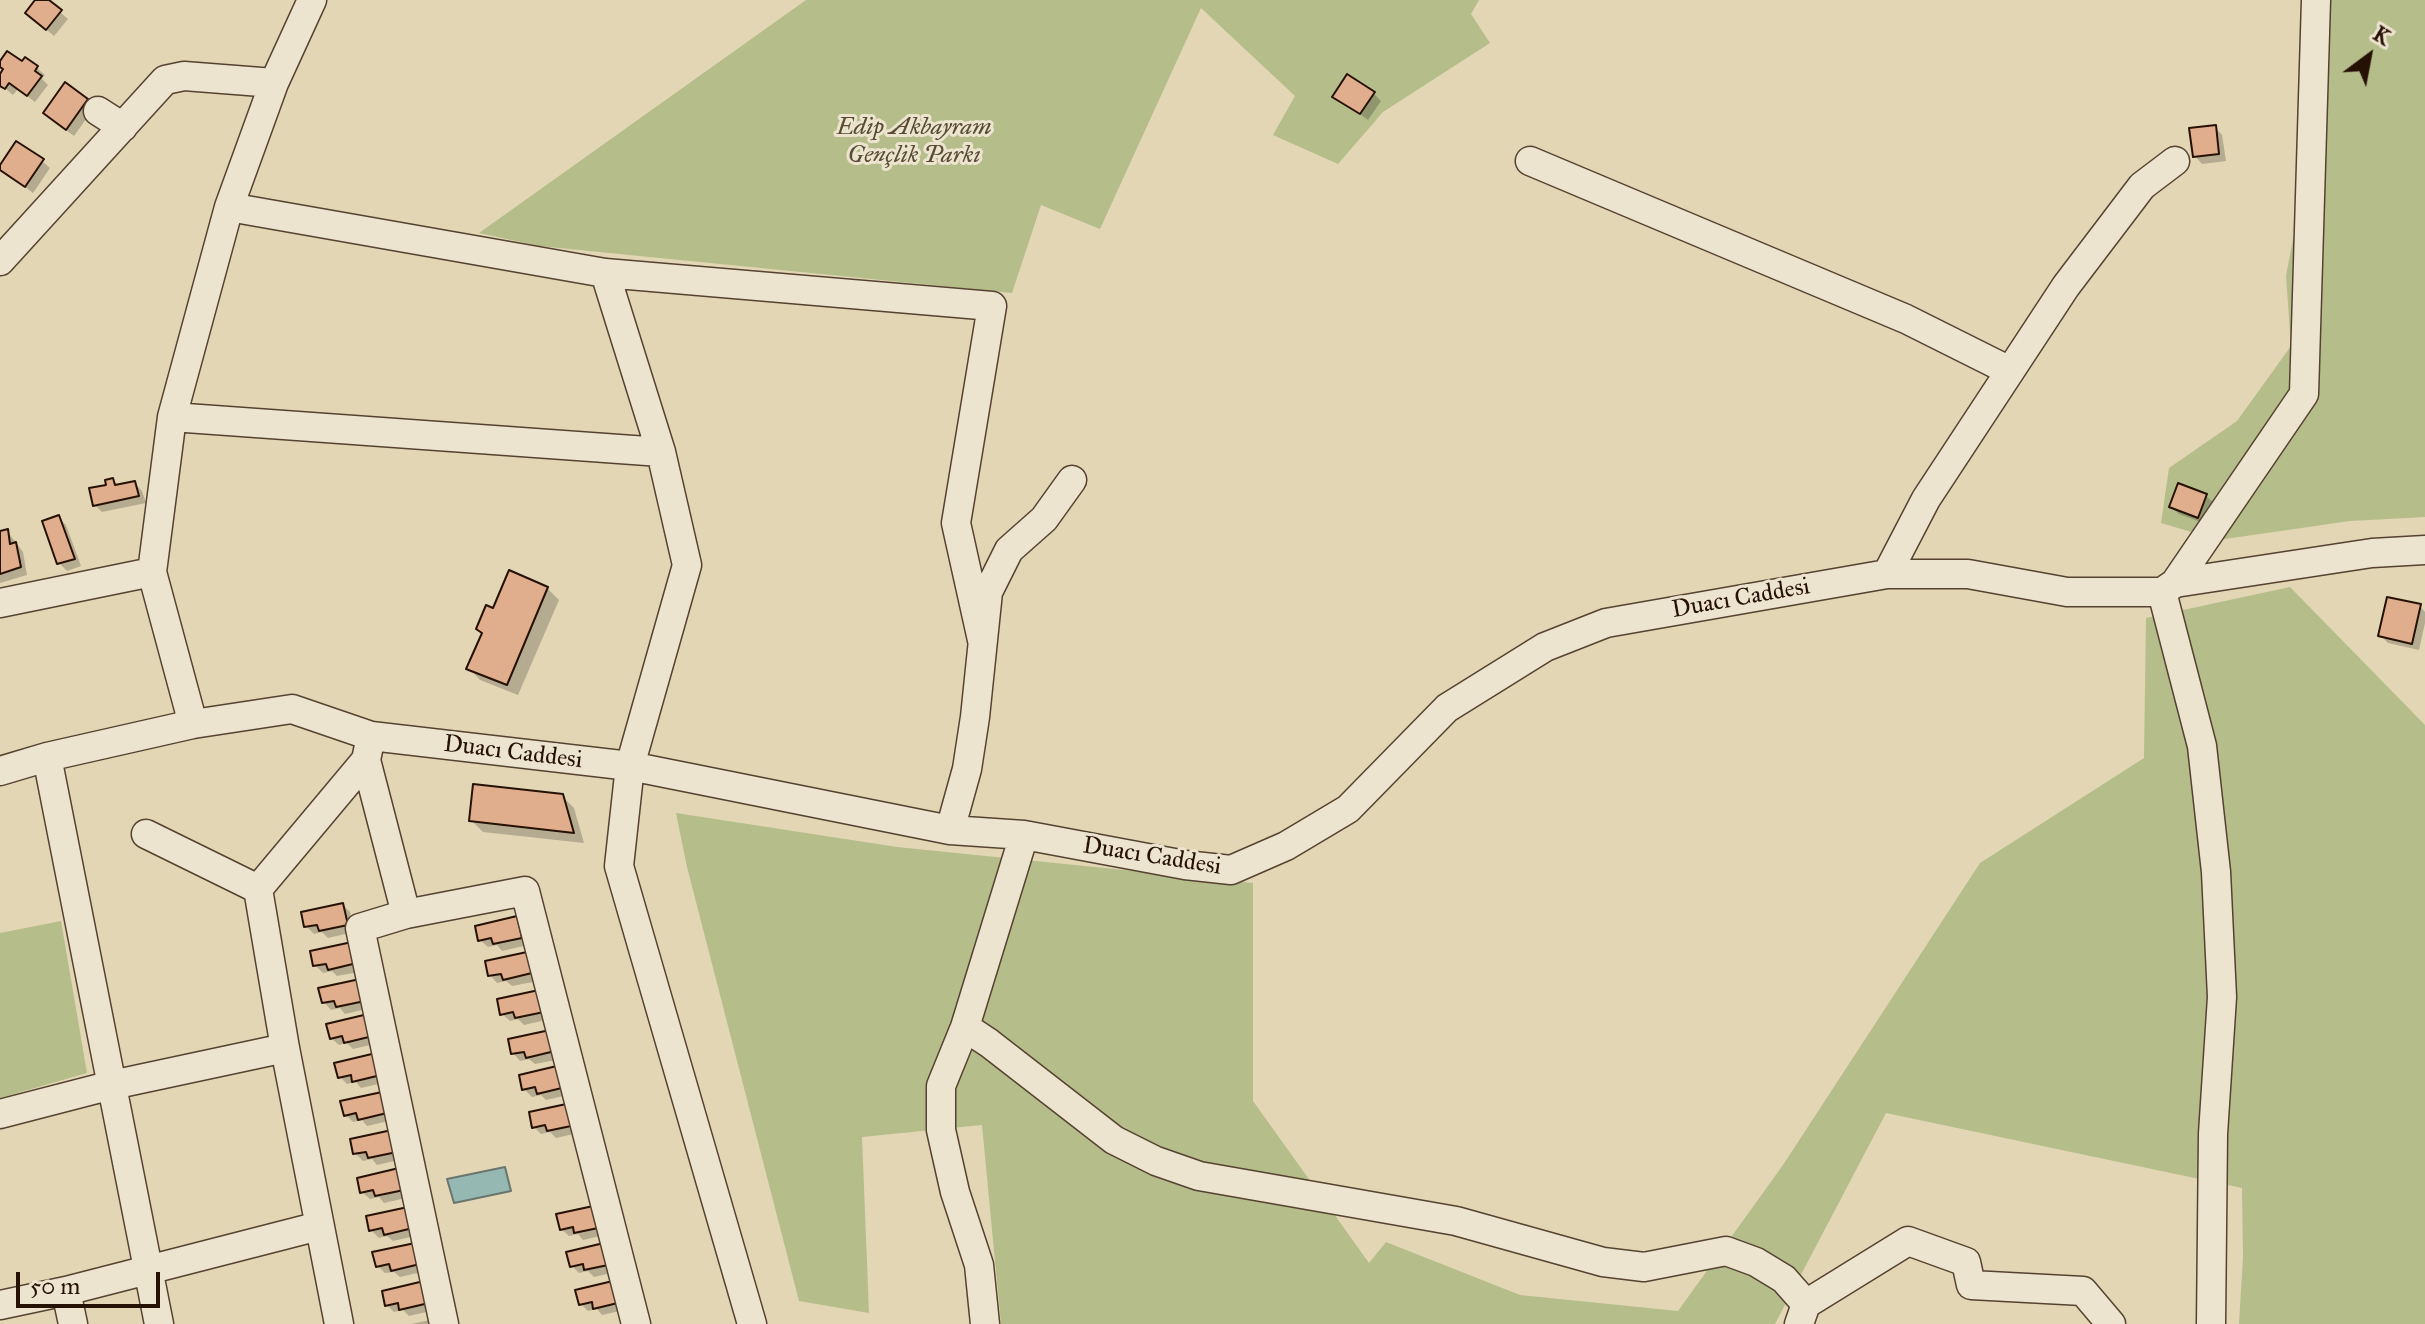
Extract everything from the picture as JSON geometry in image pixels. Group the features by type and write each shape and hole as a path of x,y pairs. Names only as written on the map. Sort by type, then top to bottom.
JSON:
{"street":[{"path":"193,724 152,572 172,417 229,207 274,83 312,0"},
{"path":"2211,1324 2213,1134 2222,997 2216,872 2202,746 2168,588 2304,394 2316,0"},
{"path":"5,245 123,127 165,80 184,76 274,83"},
{"path":"98,111 123,127"},
{"path":"1530,161 1906,319 2010,371"},
{"path":"1887,574 1926,499 2066,286 2142,186 2175,161"},
{"path":"229,207 605,273 992,306 956,523 982,640"},
{"path":"605,273 661,452 687,565 630,766 619,866 752,1324"},
{"path":"172,417 661,452"},
{"path":"950,830 967,769 988,592 1009,550 1044,519 1072,480"},
{"name":"Duacı Caddesi","path":"0,771 47,757 193,724 292,709 369,748 630,766 950,830 1024,835 1185,865 1231,870 1286,846 1348,809 1447,708 1545,647 1606,623 1887,574 1968,574 2067,592 2168,588 2372,553 2425,550"},
{"path":"0,603 152,572"},
{"path":"339,1324 285,1048 258,889 369,748"},
{"path":"369,748 406,914"},
{"path":"47,757 159,1324"},
{"path":"146,834 258,889"},
{"path":"985,1324 979,1265 955,1192 941,1130 941,1086 965,1027 1024,835"},
{"path":"444,1324 360,928 406,914 525,891 636,1324"},
{"path":"965,1027 1114,1140 1156,1161 1199,1176 1456,1221 1603,1262 1644,1267 1726,1251 1756,1262 1784,1279 1803,1314 1908,1241 1966,1262 1971,1285 2083,1291 2111,1324"},
{"path":"0,1114 112,1085 285,1048"},
{"path":"0,1305 319,1226"},
{"path":"66,1291 73,1324"}],"green space":[{"name":"Edip Akbayram Gençlik Parkı","path":"806,0 1479,0 1471,14 1490,43 1383,112 1338,164 1273,135 1295,96 1201,8 1100,229 1041,205 1012,293 539,246 479,233"},
{"path":"2307,0 2425,0 2425,517 2350,521 2218,540 2161,523 2169,468 2237,421 2291,346 2286,276 2323,79"},
{"path":"2290,587 2425,725 2425,1324 2239,1324 2243,1257 2242,1188 1886,1113 1775,1324 1001,1324 982,1125 862,1137 869,1313 799,1301 687,867 676,813 897,847 1253,883 1253,1101 1369,1263 1386,1242 1520,1295 1678,1311 1783,1165 1980,863 2144,758 2146,618"},
{"path":"61,921 87,1073 0,1098 0,933"}],"water":[{"path":"505,1167 511,1191 454,1203 447,1179"}],"building":[{"path":"35,0 49,0 62,10 46,30 25,13"},
{"path":"7,51 22,61 25,57 38,66 35,71 42,76 27,96 9,83 5,89 0,86 3,69 0,61"},
{"path":"1347,74 1375,92 1360,114 1332,97"},
{"path":"65,82 88,99 66,130 43,113"},
{"path":"2216,125 2219,154 2193,157 2189,128"},
{"path":"16,141 44,159 25,187 0,170 0,165"},
{"path":"113,478 115,485 135,481 139,496 93,506 89,488 106,485 105,480"},
{"path":"2178,483 2207,494 2198,518 2169,507"},
{"path":"59,515 75,559 57,564 42,521"},
{"path":"8,529 10,544 16,542 21,567 0,574 0,531"},
{"path":"509,570 548,587 507,685 466,669 482,633 476,629 486,605 493,608"},
{"path":"2387,597 2421,604 2412,644 2378,636"},
{"path":"473,784 563,794 574,833 469,821"},
{"path":"343,903 348,925 319,931 317,925 304,927 301,912"},
{"path":"517,916 522,938 493,944 491,938 478,941 475,926"},
{"path":"352,942 357,963 328,970 326,964 313,966 310,951"},
{"path":"527,952 532,973 503,980 501,974 488,976 485,961"},
{"path":"360,979 365,1001 336,1007 334,1001 322,1003 318,988"},
{"path":"539,990 544,1012 515,1018 513,1012 500,1015 497,999"},
{"path":"368,1014 373,1036 344,1043 342,1036 330,1039 326,1024"},
{"path":"550,1030 555,1051 526,1058 524,1052 511,1054 508,1039"},
{"path":"376,1053 381,1075 352,1082 351,1075 338,1078 334,1063"},
{"path":"561,1065 566,1087 537,1094 535,1087 522,1090 519,1075"},
{"path":"382,1092 387,1113 358,1120 356,1113 344,1116 340,1101"},
{"path":"571,1103 576,1125 547,1131 545,1125 532,1128 529,1112"},
{"path":"392,1130 397,1152 368,1158 366,1152 353,1154 350,1139"},
{"path":"399,1168 404,1190 375,1196 373,1190 360,1193 357,1178"},
{"path":"598,1205 603,1227 574,1233 573,1227 560,1230 556,1214"},
{"path":"408,1207 413,1228 384,1235 382,1228 369,1231 366,1216"},
{"path":"608,1242 613,1264 584,1270 583,1264 570,1267 566,1252"},
{"path":"415,1243 420,1264 391,1271 389,1264 376,1267 372,1252"},
{"path":"617,1280 622,1302 593,1309 592,1302 579,1305 575,1290"},
{"path":"424,1281 429,1303 399,1310 398,1303 385,1306 382,1291"}]}
